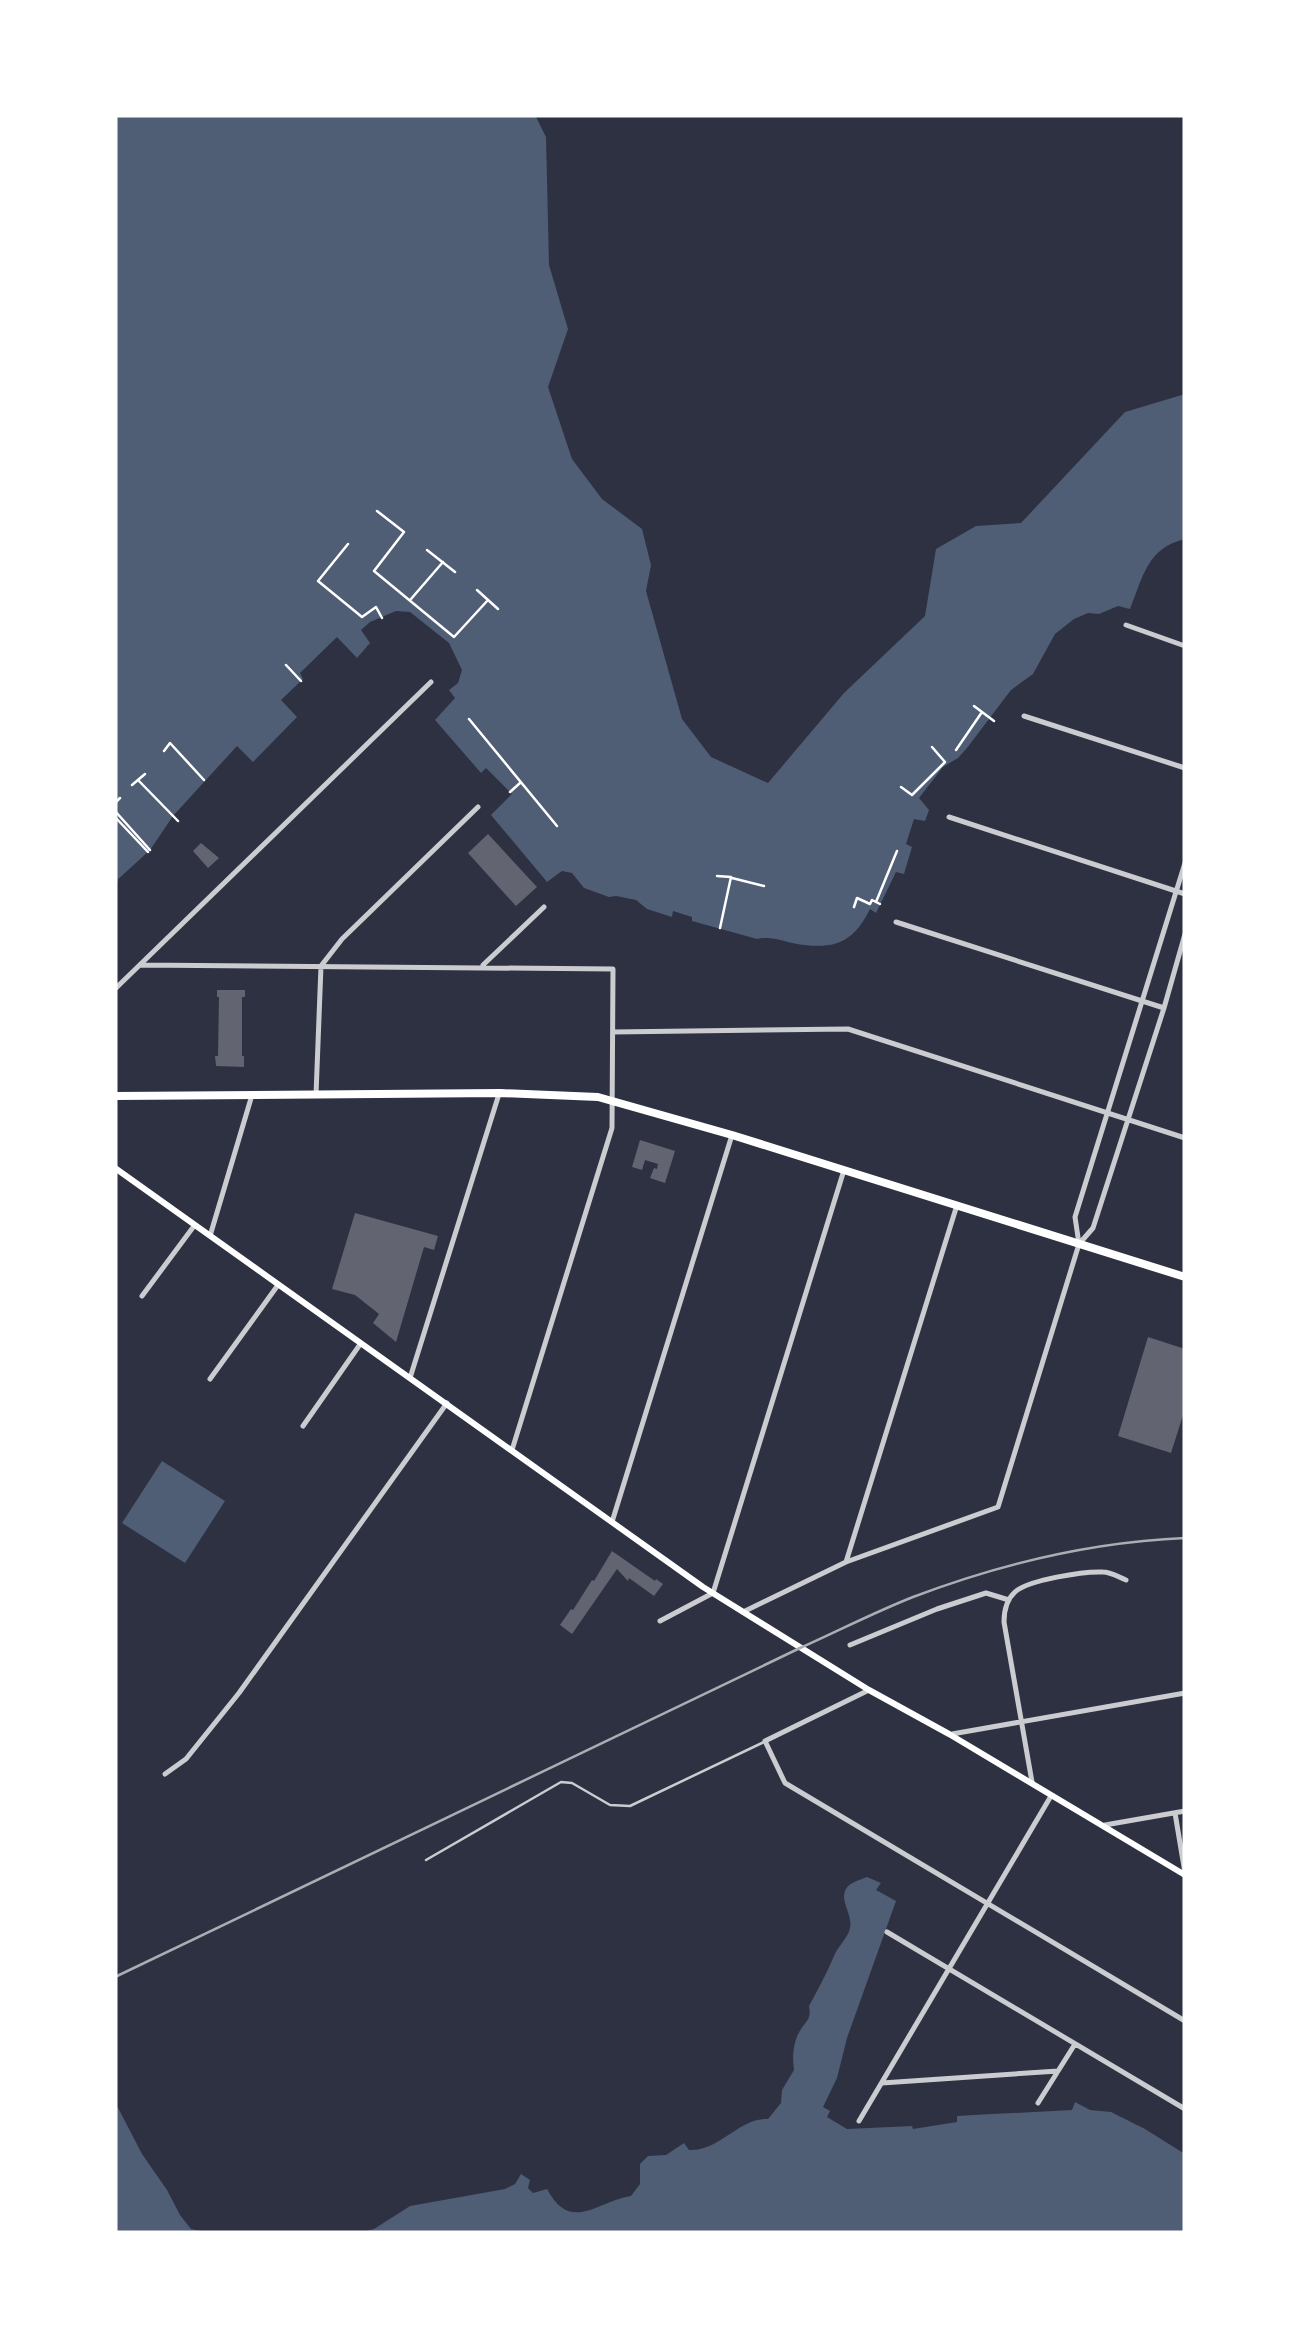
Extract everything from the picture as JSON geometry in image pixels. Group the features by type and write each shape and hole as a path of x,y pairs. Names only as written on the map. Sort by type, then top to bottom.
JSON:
{"main road":[{"path":"115,1096 500,1093 598,1097 1185,1277"},
{"path":"115,1168 713,1593 868,1690 1185,1874"}],"street":[{"path":"1126,625 1185,646"},
{"path":"115,990 431,682"},
{"path":"1024,716 1185,768"},
{"path":"316,1094 321,966 342,939 478,807"},
{"path":"950,817 1185,894"},
{"path":"1079,1244 1075,1217 1185,863"},
{"path":"481,967 544,907"},
{"path":"896,922 1164,1008"},
{"path":"743,1612 846,1562 998,1507 1079,1244 1093,1228 1185,934"},
{"path":"140,964 613,968 612,1128 512,1450"},
{"path":"613,1032 848,1029 1185,1138"},
{"path":"410,1378 500,1093"},
{"path":"210,1236 252,1095"},
{"path":"612,1522 732,1135"},
{"path":"660,1621 713,1593 844,1170"},
{"path":"846,1562 957,1205"},
{"path":"142,1296 194,1226"},
{"path":"210,1380 278,1285"},
{"path":"303,1426 361,1344"},
{"path":"166,1774 186,1759 239,1693 447,1403"},
{"path":"1032,1785 1004,1622 1009,1600 1025,1586 1076,1574 1106,1572 1126,1580"},
{"path":"850,1646 986,1592 1009,1600"},
{"path":"868,1690 765,1741 785,1783 1185,2021"},
{"path":"949,1734 1185,1693"},
{"path":"859,2121 1051,1796"},
{"path":"1102,1826 1185,1811"},
{"path":"1175,1813 1185,1874"},
{"path":"887,1932 1185,2108"},
{"path":"1038,2103 1076,2044"},
{"path":"880,2083 1058,2071"}],"lane":[{"path":"426,1860 560,1782 572,1783 610,1805 630,1806 765,1741"}],"path":[{"path":"377,511 404,532 374,571 454,637 488,600"},
{"path":"348,544 318,581 362,617 376,607 382,618"},
{"path":"427,550 454,572"},
{"path":"410,600 443,562"},
{"path":"477,590 498,609"},
{"path":"427,624 432,618"},
{"path":"286,665 301,681"},
{"path":"974,706 994,721"},
{"path":"956,750 982,712"},
{"path":"470,719 557,826"},
{"path":"164,751 170,743 204,780"},
{"path":"901,787 912,795 945,762 932,747"},
{"path":"132,786 144,774"},
{"path":"138,780 178,821"},
{"path":"510,792 522,782"},
{"path":"115,803 120,798"},
{"path":"115,814 149,851"},
{"path":"854,907 857,898 878,903 898,851"},
{"path":"717,876 764,886"},
{"path":"720,928 731,877"}],"water":[{"path":"115,115 535,115 546,137 549,265 568,329 548,387 572,459 602,499 642,529 651,565 646,591 682,719 711,757 768,783 844,693 925,616 936,549 976,526 1021,523 1125,412 1185,394 1185,539 1172,543 1154,557 1130,609 1118,606 1099,614 1088,613 1055,634 1033,674 1011,690 967,748 943,767 919,798 929,810 925,821 914,819 906,844 912,847 904,874 896,872 876,913 870,909 852,935 837,943 817,946 757,939 692,921 692,917 673,911 672,917 647,909 636,900 609,897 584,888 572,873 562,871 547,882 491,815 512,794 486,768 481,773 435,720 455,698 449,690 458,683 462,670 449,643 410,612 396,611 370,622 361,630 370,643 357,658 337,637 300,673 303,679 281,700 297,717 253,762 237,746 173,816 150,850 115,882"},
{"path":"162,1461 225,1501 185,1563 122,1523"},
{"path":"867,1877 881,1883 876,1890 896,1901 847,2038 837,2078 823,2107 830,2111 827,2117 847,2129 913,2129 957,2122 957,2116 1072,2110 1075,2102 1090,2110 1111,2112 1185,2154 1185,2233 359,2233 374,2229 410,2206 505,2189 515,2184 521,2174 530,2180 528,2188 533,2193 547,2189 565,2210 585,2211 631,2196 640,2184 640,2164 648,2156 666,2155 684,2143 689,2150 710,2146 747,2124 768,2119 781,2103 782,2090 794,2070 795,2044 810,2014 809,2006 849,1932 846,1889"},
{"path":"115,2102 180,2215 191,2229 210,2233 115,2233"}],"building":[{"path":"488,834 537,887 516,906 468,853"},
{"path":"201,843 219,858 208,868 193,851"},
{"path":"217,990 245,990 244,1067 216,1066"},
{"path":"640,1140 675,1151 665,1183 650,1178 658,1164 645,1160 642,1170 632,1167"},
{"path":"355,1213 438,1236 434,1250 424,1247 396,1342 373,1323 379,1314 355,1295 332,1289"},
{"path":"1148,1337 1185,1349 1185,1409 1171,1453 1118,1436"},
{"path":"612,1551 663,1584 654,1596 629,1578 628,1581 617,1569 572,1634 560,1625"}],"railway":[{"path":"115,1977 899,1603 979,1574 1047,1557 1116,1544 1185,1538"}]}
